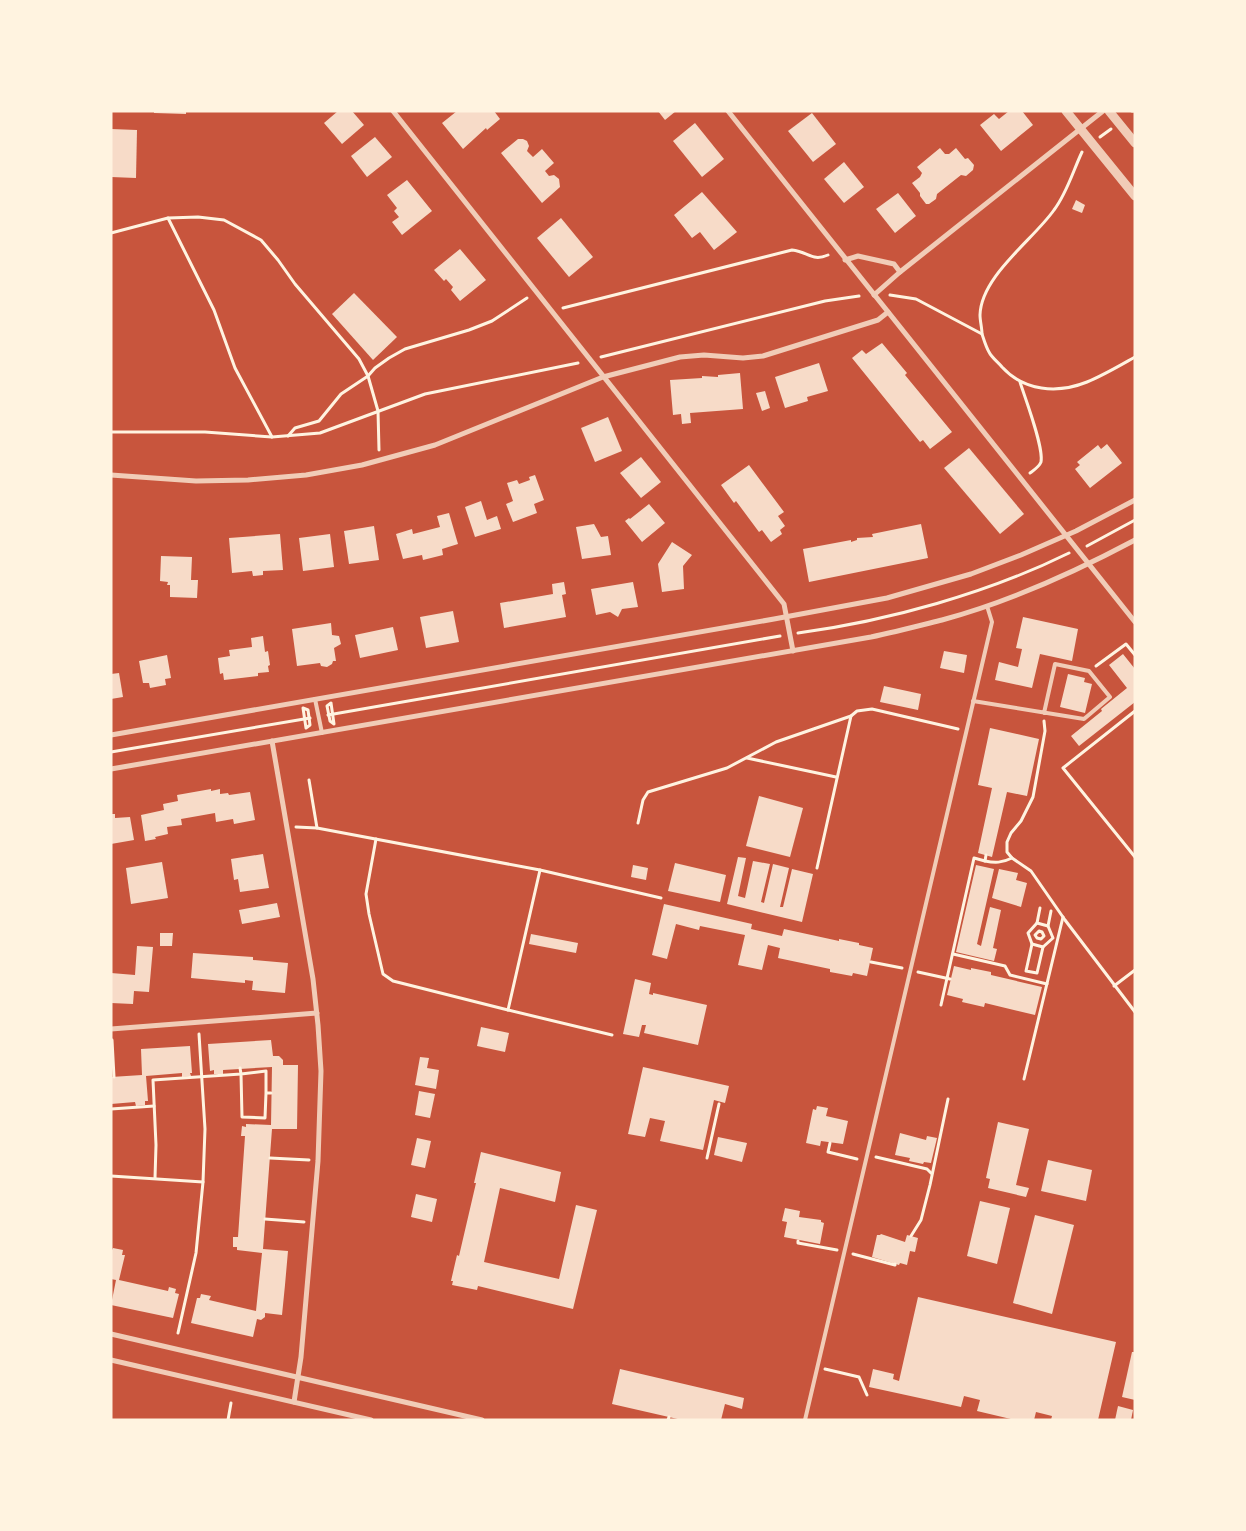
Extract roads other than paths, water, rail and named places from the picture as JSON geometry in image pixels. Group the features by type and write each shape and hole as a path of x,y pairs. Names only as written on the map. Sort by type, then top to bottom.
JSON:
{"street":[{"path":"393,111 784,604 792,651"},
{"path":"728,111 1135,622"},
{"path":"1066,111 1135,196"},
{"path":"874,295 900,272 1103,111"},
{"path":"1109,111 1135,143"},
{"path":"845,260 858,256 894,264 900,272"},
{"path":"111,475 196,481 248,480 306,475 380,460 435,445 603,377 704,354 743,358 763,356 878,320 888,312"},
{"path":"111,735 887,598 971,574 1021,555 1065,536 1135,500"},
{"path":"111,770 792,651 907,629 987,606 1051,581 1135,540"},
{"path":"272,741 310,959 317,1014 321,1079 318,1161 313,1222 294,1402"},
{"path":"111,1029 317,1014"},
{"path":"111,1334 482,1420"},
{"path":"111,1360 371,1420"}],"lane":[{"path":"805,1420 992,622 987,606"},
{"path":"973,701 1044,713 1084,719 1110,696 1090,671 1055,664 1044,713"},
{"path":"315,699 322,733"}]}
